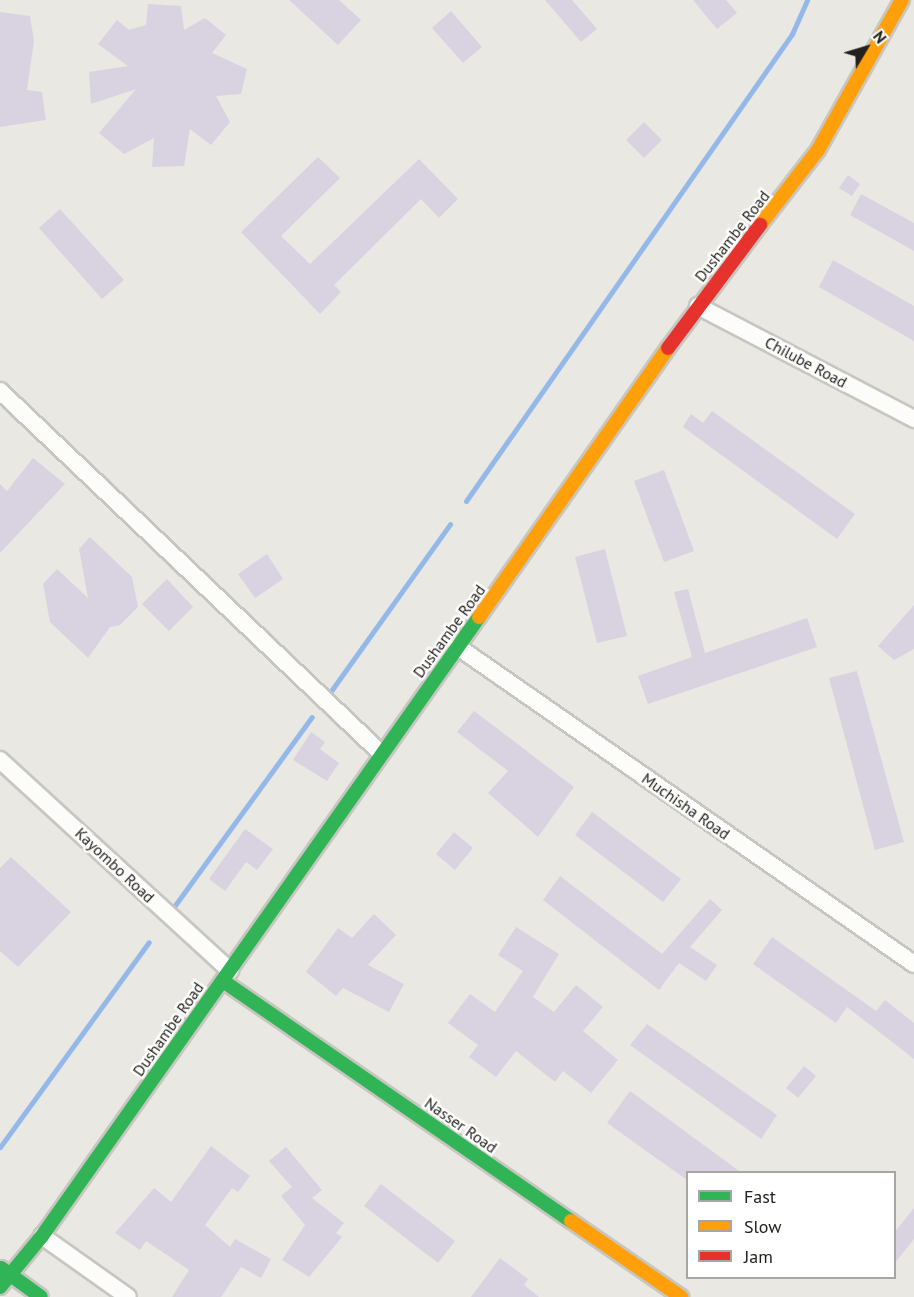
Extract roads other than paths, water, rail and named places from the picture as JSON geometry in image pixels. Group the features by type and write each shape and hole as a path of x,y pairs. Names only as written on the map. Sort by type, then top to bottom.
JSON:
{"street":[{"name":"Dushambe Road","path":"13,1277 698,306 818,150 902,0"},
{"name":"Chilube Road","path":"698,306 914,419"},
{"path":"0,391 381,753"},
{"name":"Muchisha Road","path":"458,647 914,964"},
{"name":"Kayombo Road","path":"0,760 226,976"},
{"name":"Nasser Road","path":"226,976 681,1297"},
{"path":"42,1236 128,1297"},
{"path":"0,1268 41,1297"},
{"path":"0,1287 13,1277"},
{"path":"8,1297 13,1277"}],"waterway":[{"path":"466,501 792,34 807,0"},
{"path":"331,691 450,524"},
{"path":"173,908 312,717"},
{"path":"0,1147 149,942"}]}
